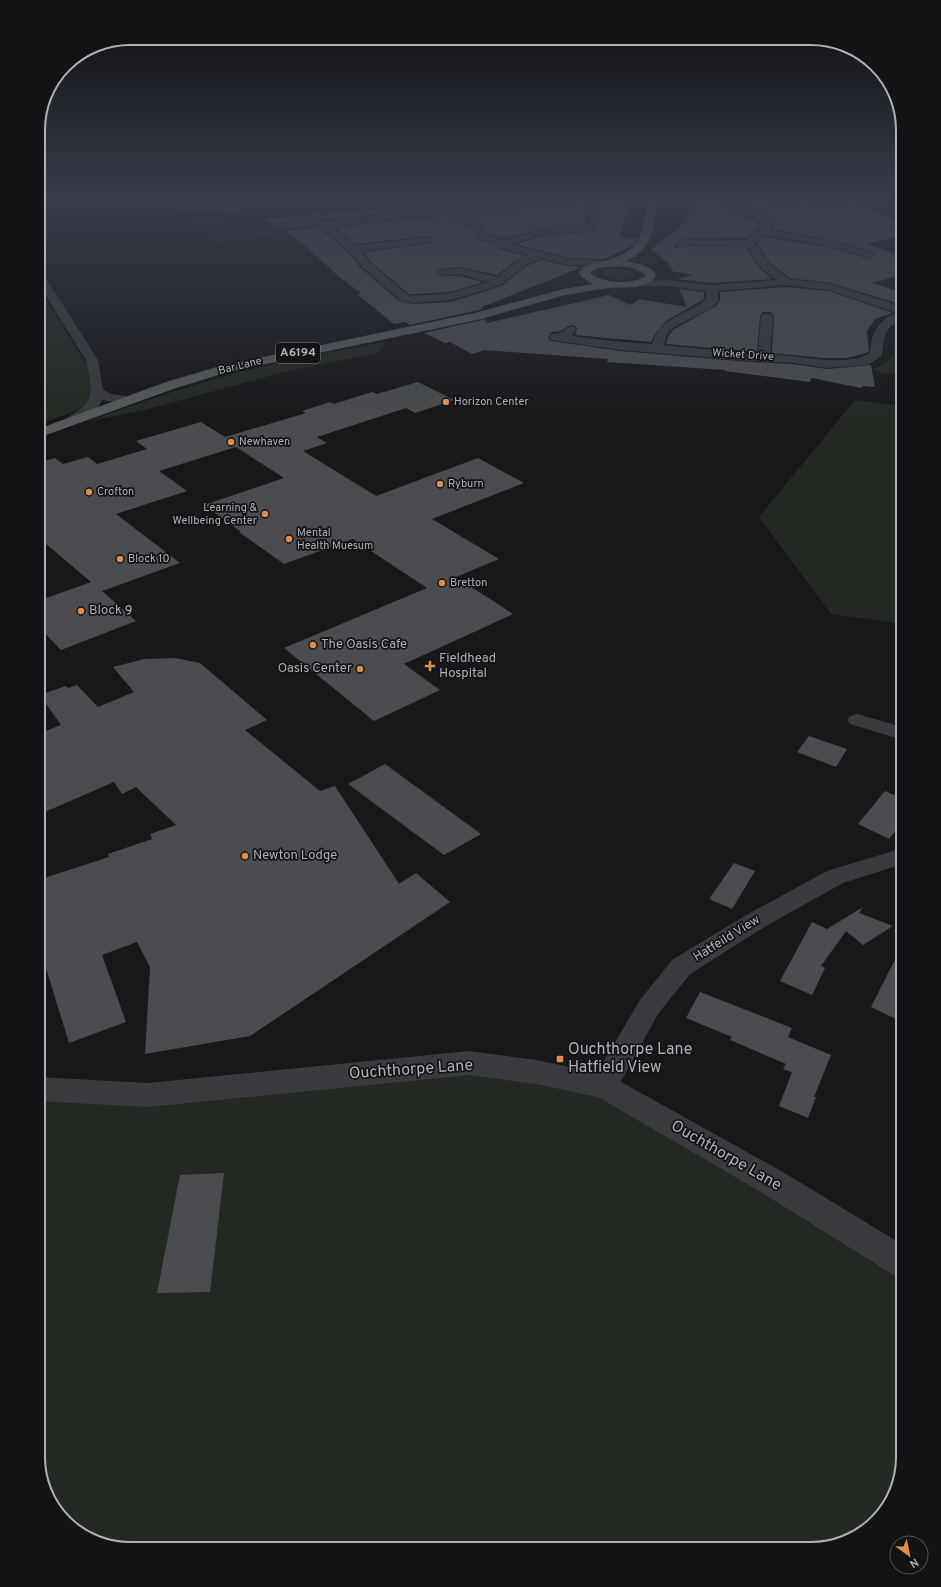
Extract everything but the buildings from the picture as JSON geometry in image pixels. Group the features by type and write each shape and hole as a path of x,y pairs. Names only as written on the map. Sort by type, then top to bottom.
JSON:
{"main road":[{"name":"A6194","path":"584,274 593,281 626,285 646,280 651,274"},
{"name":"Bar Lane","path":"564,292 584,274"},
{"name":"Bar Lane","path":"45,431 171,384 225,369 477,316 564,292 610,284"}],"street":[{"path":"376,274 410,304 478,289 499,281 507,274"},
{"path":"472,274 499,281"},
{"path":"776,274 786,282"},
{"path":"646,280 712,288 798,282 831,287 896,309"},
{"path":"45,285 92,360 95,374 96,392 92,406 72,421"},
{"path":"657,348 665,328 706,307 712,301 712,288"},
{"path":"764,357 759,330 767,316"},
{"name":"Wicket Drive","path":"570,330 567,334 550,338 621,346 764,357 827,364 866,361 876,354 876,345 882,327 890,320 896,318"},
{"path":"96,392 109,398 128,400"},
{"path":"855,722 896,732"},
{"name":"Hatfeild View","path":"604,1086 649,1006 681,967 757,920 834,877 896,858"},
{"name":"Ouchthorpe Lane","path":"45,1089 148,1095 469,1063 536,1072 604,1086 772,1182 896,1259"}],"shaded area":[{"path":"602,274 635,274 632,277 618,280"},
{"path":"45,298 88,368 91,387 88,401 83,408 45,422"},
{"path":"896,332 896,374 882,373 873,369 881,366 890,359 894,352"},
{"path":"385,342 378,353 288,371 145,410 86,422 176,391 230,375 288,361"},
{"path":"855,400 896,405 896,623 831,614 759,517"},
{"path":"469,1063 604,1086 896,1259 896,1462 894,1474 887,1495 875,1513 858,1528 838,1537 816,1542 125,1542 113,1540 92,1533 74,1521 59,1504 48,1479 46,1468 45,1089 148,1095"}],"place":[{"name":"Horizon Center","path":"446,402"},
{"name":"Newhaven","path":"231,442"},
{"name":"Ryburn","path":"440,484"},
{"name":"Crofton","path":"89,492"},
{"name":"Learning & Wellbeing Center","path":"265,514"},
{"name":"Mental Health Muesum","path":"289,539"},
{"name":"Block 10","path":"120,559"},
{"name":"Bretton","path":"442,583"},
{"name":"Block 9","path":"81,611"},
{"name":"The Oasis Cafe","path":"313,645"},
{"name":"Fieldhead Hospital","path":"430,666"},
{"name":"Oasis Center","path":"360,669"},
{"name":"Newton Lodge","path":"245,856"},
{"name":"Ouchthorpe Lane Hatfield View","path":"560,1059"}]}
